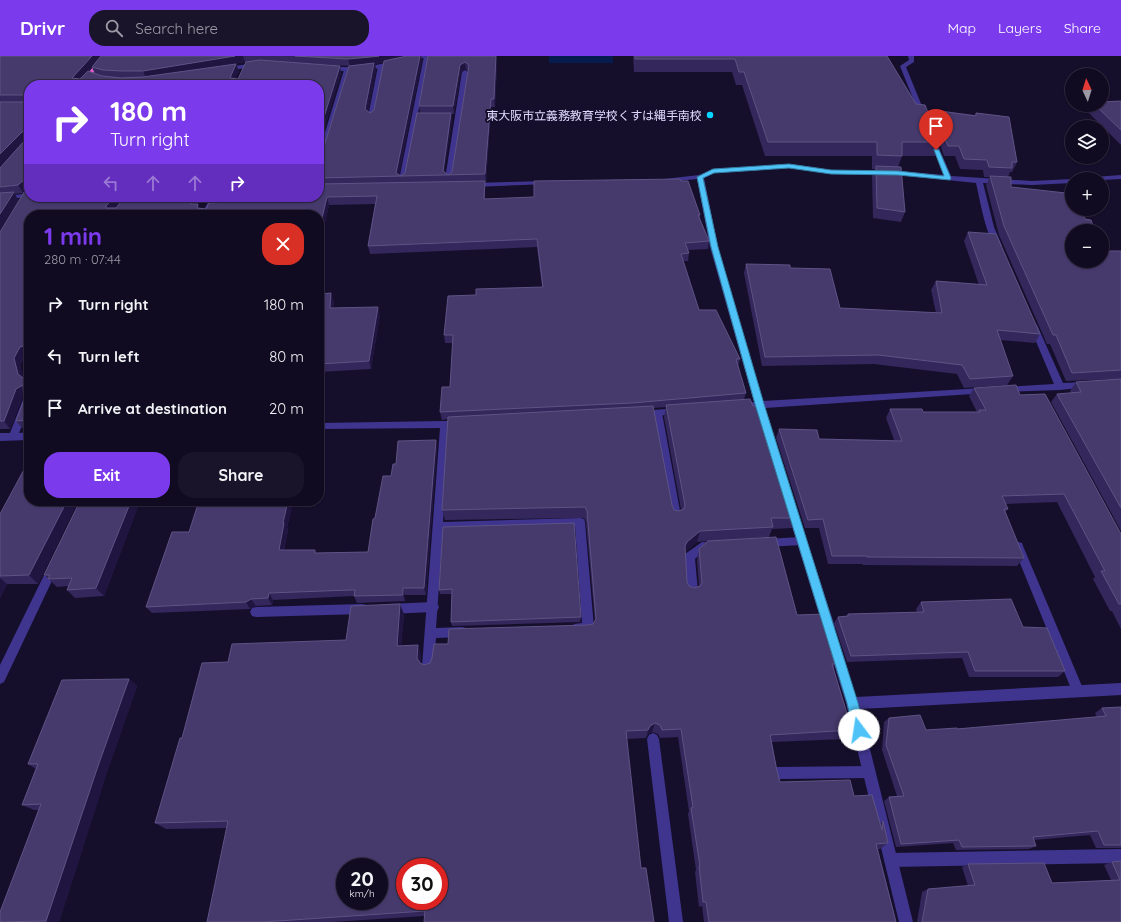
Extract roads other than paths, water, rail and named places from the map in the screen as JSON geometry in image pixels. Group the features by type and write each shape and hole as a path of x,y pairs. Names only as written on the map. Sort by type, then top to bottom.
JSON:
{"highway":[{"path":"87,80 91,77 106,56"}],"street":[{"path":"318,68 347,70 366,69 427,56 402,180"},
{"path":"911,56 912,61 903,66 925,122"},
{"path":"217,70 267,65"},
{"path":"243,72 246,66"},
{"path":"371,117 381,66"},
{"path":"324,146 347,70"},
{"path":"448,179 465,72"},
{"path":"414,117 422,117"},
{"path":"452,117 459,117"},
{"path":"928,129 948,178"},
{"path":"660,180 700,177 713,171 789,166 831,172 898,173 979,181 1032,183 1065,181"},
{"path":"700,177 714,247 764,419"},
{"path":"1109,178 1121,177"},
{"path":"979,181 990,228 1003,256"},
{"path":"464,186 558,183"},
{"path":"0,198 24,196"},
{"path":"1028,314 1060,387"},
{"path":"728,407 760,404 1038,392 1060,387 1098,385"},
{"path":"13,436 24,409"},
{"path":"631,415 688,410"},
{"path":"657,413 676,516"},
{"path":"324,426 468,423"},
{"path":"428,667 445,424"},
{"path":"0,437 24,436"},
{"path":"788,495 852,703 906,922"},
{"path":"438,526 580,522 588,628 564,629"},
{"path":"756,543 802,541"},
{"path":"1017,542 1078,691"},
{"path":"692,592 689,557 702,546 725,545"},
{"path":"0,678 58,558"},
{"path":"256,612 433,607"},
{"path":"431,633 470,632"},
{"path":"852,703 1121,689"},
{"path":"653,739 676,922"},
{"path":"778,773 869,772"},
{"path":"891,860 1121,856"}],"water":[{"path":"549,56 613,56 613,63 549,63"}],"place":[{"name":"東大阪市立義務教育学校くすは縄手南校","path":"710,115"}]}
